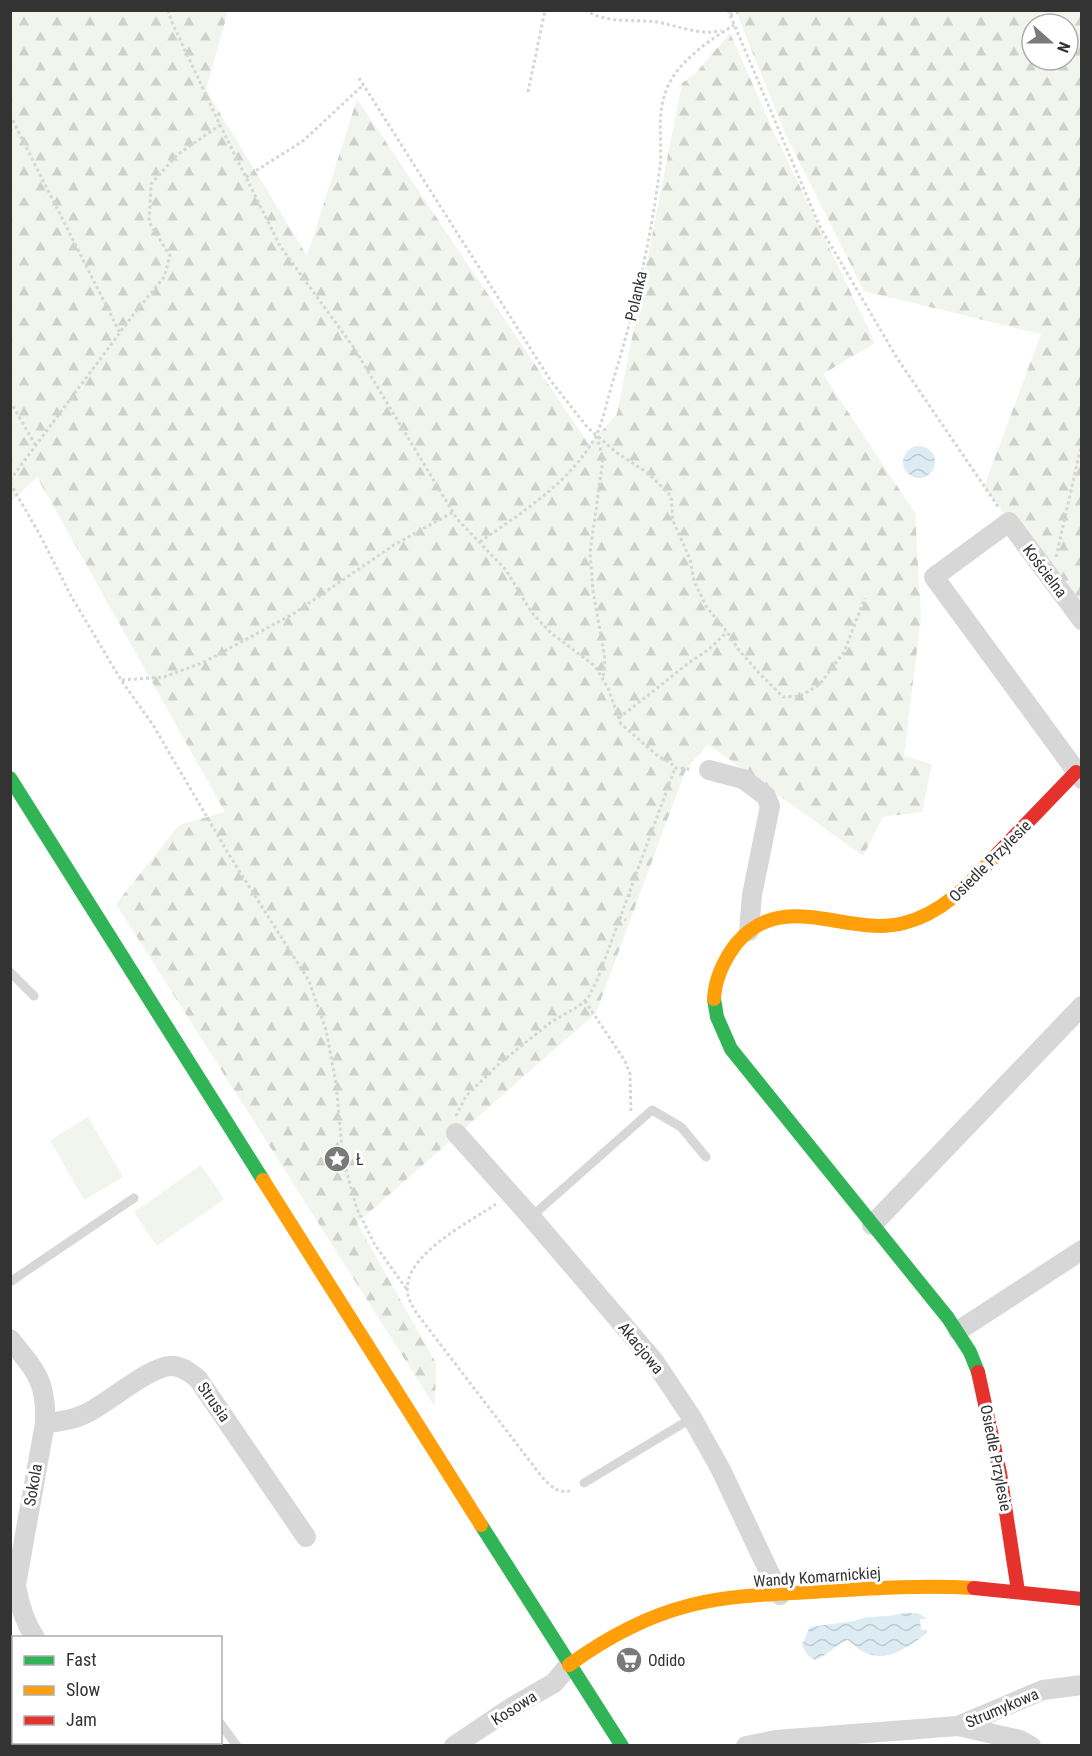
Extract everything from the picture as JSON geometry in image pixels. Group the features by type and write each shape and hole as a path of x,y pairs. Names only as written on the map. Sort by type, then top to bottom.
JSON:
{"street":[{"name":"Kościelna","path":"1009,522 1082,620"},
{"name":"Osiedle Przylesie","path":"1009,522 934,577 1079,776 964,890 944,906 923,917 896,925 854,924 811,915 790,915 771,919 749,931 732,948 719,972 714,995 716,1016 722,1034 731,1049 958,1331 970,1352 980,1378 1000,1473 1018,1591"},
{"path":"709,770 743,779 766,796 770,806 752,895 749,931"},
{"path":"10,778 622,1746"},
{"path":"872,1225 1082,1006"},
{"name":"Akacjowa","path":"456,1133 654,1361 693,1418 721,1470 780,1595"},
{"path":"958,1331 1082,1250"},
{"name":"Sokola","path":"10,1339 31,1365 42,1384 46,1403 45,1423 13,1583 18,1603 34,1636"},
{"name":"Strusia","path":"45,1423 67,1420 85,1414 157,1369 171,1366 187,1370 198,1379 306,1538"},
{"name":"Wandy Komarnickiej","path":"569,1665 591,1648 616,1635 657,1616 693,1604 862,1589 956,1587 1018,1591 1082,1599"},
{"name":"Kosowa","path":"454,1746 512,1707 554,1683 569,1665"},
{"name":"Strumykowa","path":"958,1726 1043,1690 1082,1685"},
{"name":"Strumykowa","path":"746,1746 776,1740 958,1726 1020,1740 1031,1746"}],"lane":[{"path":"10,972 34,996"},
{"path":"531,1217 652,1110 681,1127 706,1157"},
{"path":"10,1282 134,1198"},
{"path":"584,1483 693,1418"},
{"path":"222,1727 237,1746"}],"path":[{"path":"168,10 220,125 280,246 354,348 457,519 506,570 532,613 551,633 595,666 608,688 621,724 675,768 598,978 588,998 579,1006 551,1022 507,1057 466,1096 455,1117 456,1133"},
{"path":"528,92 544,10"},
{"path":"585,10 592,15 621,21 656,22 690,30 717,32 734,25"},
{"path":"743,10 729,13 820,227 897,358 1009,522"},
{"name":"Polanka","path":"480,542 543,497 578,463 597,434 634,308 641,275 660,164 659,126 663,101 669,84 681,67 710,40 734,25"},
{"path":"359,78 552,381 587,427 617,453 648,473 671,496 674,520 690,559 694,581 706,606 759,673 783,696 800,696 819,684 844,652 866,598"},
{"path":"246,177 303,141 363,86"},
{"path":"10,115 120,333"},
{"path":"220,125 177,155 151,184 148,222 170,256 164,277 10,481 71,596 121,680 153,725 231,858 309,981 326,1030 336,1083 343,1159 357,1209 375,1245 408,1291"},
{"path":"10,401 36,446"},
{"path":"597,434 603,459 590,553 593,591 605,659 603,680"},
{"path":"1051,579 1082,442"},
{"path":"121,680 164,677 204,662 293,614 394,545 453,512"},
{"path":"619,718 708,650 727,632"},
{"path":"649,838 654,841"},
{"path":"628,895 634,897"},
{"path":"619,917 626,920"},
{"path":"585,1001 625,1061 630,1074 632,1127"},
{"path":"510,1194 447,1236 420,1258 409,1275 408,1291 412,1306 421,1319 552,1488 563,1492 572,1491 584,1483"}],"green space":[{"path":"11,11 228,11 206,90 307,256 357,99 589,445 617,414 682,83 695,74 730,33 775,135 875,343 823,374 915,513 921,617 904,756 932,764 922,812 883,817 863,856 708,744 686,769 596,1013 357,1223 436,1363 435,1407 116,904 179,825 225,812 37,477 11,502"},
{"path":"736,11 1081,11 1081,614 984,487 1041,334 864,291 784,131"},
{"path":"88,1117 123,1177 84,1200 50,1140"},
{"path":"201,1165 224,1199 157,1246 134,1212"}],"water":[{"path":"919,446 930,451 935,462 930,473 919,478 908,473 903,462 908,451"},
{"path":"918,1613 927,1619 920,1619 921,1630 927,1630 927,1633 892,1654 877,1656 869,1654 848,1640 815,1660 807,1654 802,1644 810,1627"}],"traffic: fast":[{"path":"10,778 263,1180"},
{"path":"714,999 717,1017 731,1049 948,1318 970,1352 978,1372"},
{"path":"481,1525 622,1746"}],"traffic: slow":[{"path":"714,999 718,977 728,957 736,944 754,927 774,919 795,916 860,925 882,926 904,923 932,912 944,904 967,885 998,853"},
{"path":"263,1180 481,1525"},
{"path":"569,1665 612,1637 643,1622 708,1601 759,1595 864,1589 974,1588"}],"traffic: jam":[{"path":"998,853 1076,772"},
{"path":"978,1372 1000,1473 1018,1591"},
{"path":"974,1588 1082,1599"}],"place":[{"name":"Ł","path":"337,1159"},
{"name":"Odido","path":"629,1660"}]}
